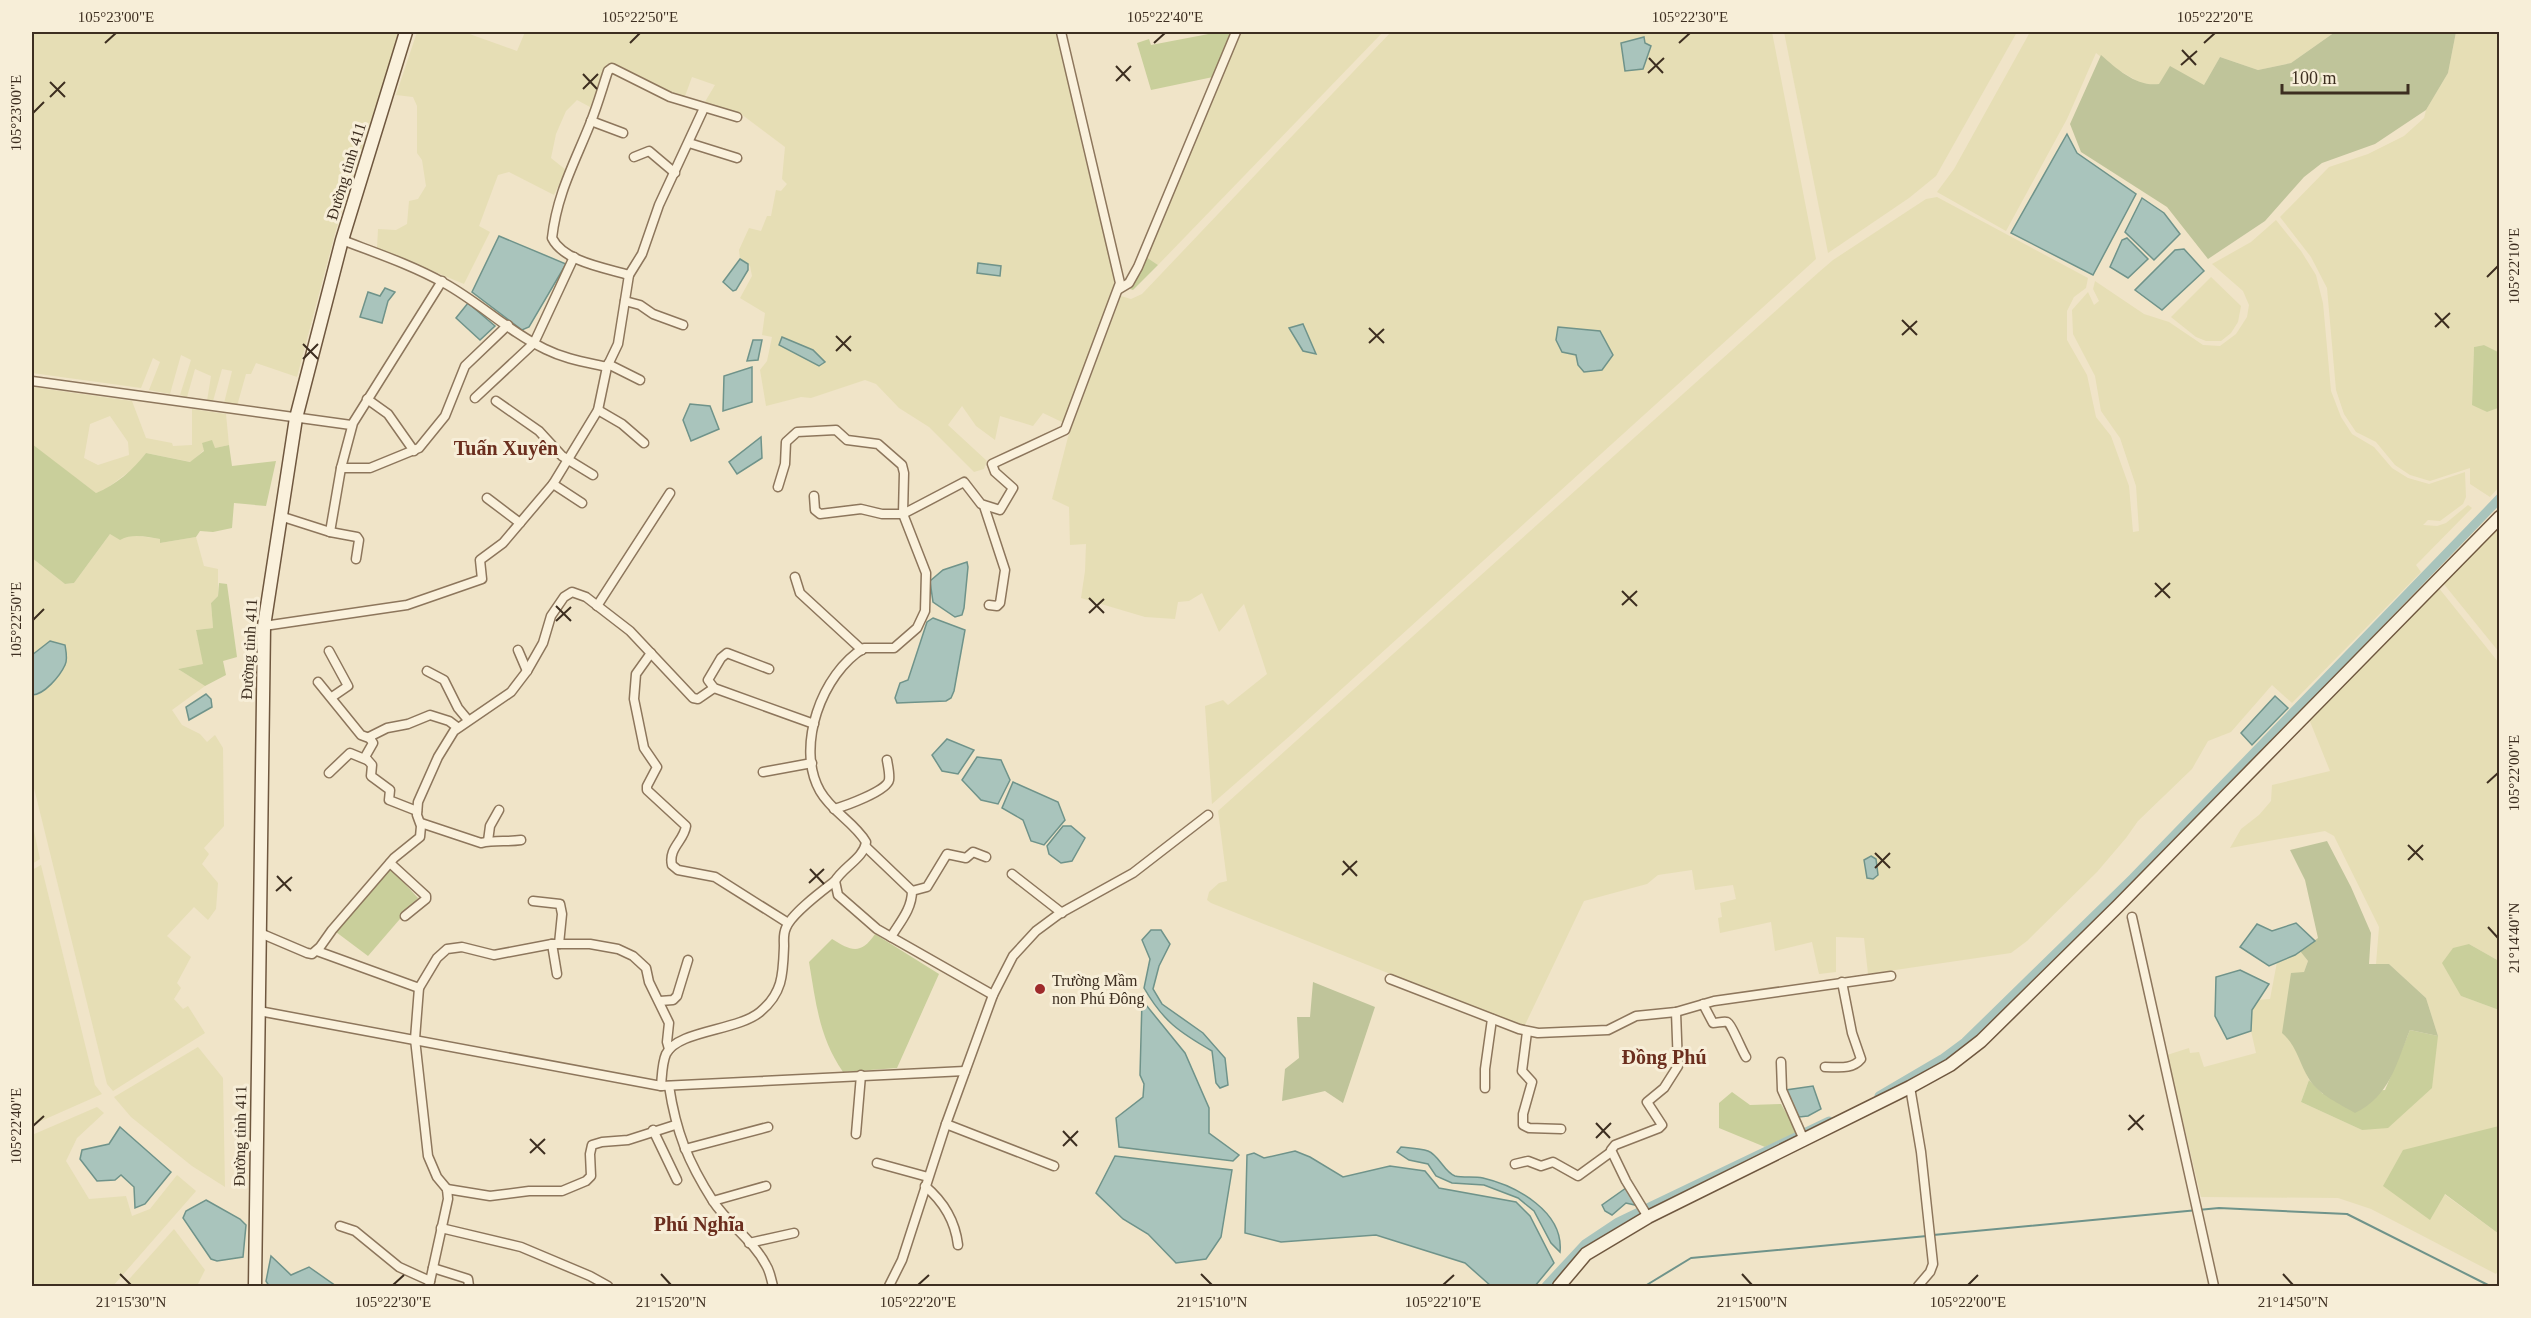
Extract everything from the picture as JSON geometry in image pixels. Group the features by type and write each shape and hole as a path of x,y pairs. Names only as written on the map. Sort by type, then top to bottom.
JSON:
{"main road":[{"name":"Đường tỉnh 411","path":"255,1287 264,626 296,418 342,240 406,32"},
{"path":"1559,1287 1586,1254 1644,1212 1910,1087 1950,1065 1981,1041 2118,906 2499,517"}],"street":[{"path":"984,506 990,505 1000,510 1013,488 995,472 992,464 1065,430 1120,283 1061,32"},
{"path":"1119,289 1129,283 1138,267 1236,32"},
{"path":"629,275 574,257 555,244 552,238 564,183 591,121 608,71 612,68 670,97 737,117"},
{"path":"264,626 407,605 483,577 480,560 503,543 553,484 598,410 608,366 618,344 629,275 642,255 659,205 704,108"},
{"path":"591,121 623,133"},
{"path":"689,143 737,158"},
{"path":"634,157 649,152 675,173"},
{"path":"342,240 381,254 442,282 478,303 534,343 567,359 608,366 640,380"},
{"path":"476,398 534,343 574,257"},
{"path":"330,532 351,425 442,282"},
{"path":"625,301 640,305 653,314 683,325"},
{"path":"341,468 370,468 414,451 445,416 465,366 508,325"},
{"path":"32,381 351,425"},
{"path":"367,399 388,414 414,451"},
{"path":"496,401 538,431 567,459 593,475"},
{"path":"598,410 644,442"},
{"path":"778,487 785,464 785,446 790,435 797,432 833,429 847,440 878,444 900,461 904,472 903,514 926,573 924,617 907,639 894,648 861,650 849,660 833,681 814,724 812,763 819,790 834,809 859,830 866,842 866,847 912,891 912,901 891,937"},
{"path":"814,496 815,510 820,514 861,509 882,514 903,514 963,482 984,506 1005,570 1000,603 998,606 989,605"},
{"path":"553,484 582,503"},
{"path":"597,606 670,493"},
{"path":"487,498 520,523"},
{"path":"280,516 330,532 359,538 356,560"},
{"path":"795,576 800,593 861,650"},
{"path":"260,933 307,953 312,954 317,951 332,930 390,863 420,837 418,802 432,770 457,727 511,692 527,671 543,643 551,616 564,597 572,591 585,597 630,632 693,698 698,699 714,688"},
{"path":"518,650 527,671"},
{"path":"329,651 348,686 332,697"},
{"path":"651,653 636,674 634,699 644,748 657,767 647,786 648,790 686,826 686,830 671,854 672,865 678,870 715,877 788,923"},
{"path":"769,669 727,653 708,676 708,680 714,688 814,724"},
{"path":"427,671 444,680 458,708 468,720"},
{"path":"318,682 361,735 369,738 373,743 366,755 367,760"},
{"path":"369,738 387,728 408,724 430,715 449,721 457,727"},
{"path":"329,773 350,753 367,760 372,765 372,777 390,790 389,800 417,812"},
{"path":"834,809 859,800 886,785 890,778 887,760"},
{"path":"763,772 812,763"},
{"path":"488,841 490,826 499,810"},
{"path":"890,1287 902,1260 946,1124 993,995 1019,949 1036,931 1062,913 1133,873 1208,815"},
{"path":"421,823 474,841 520,840"},
{"path":"773,1287 767,1266 713,1201 685,1149 675,1125 665,1086 665,1059 669,1049 685,1039 741,1024 773,1000 781,987 784,939 788,923 835,881 866,847"},
{"path":"912,891 927,887 947,854 966,858 973,852 986,857"},
{"path":"390,863 426,898 405,916"},
{"path":"1012,874 1062,913"},
{"path":"835,881 835,891 852,910 891,937 993,995"},
{"path":"533,902 560,904 562,914 556,944 557,974"},
{"path":"2132,917 2214,1287"},
{"path":"340,1226 355,1231 399,1267 430,1284 448,1199 447,1189 436,1177 428,1156 415,1039 419,988 437,958 447,949 462,947 494,955 556,944 590,944 618,949 633,956 646,968 649,982 669,1023 667,1042 669,1049"},
{"path":"317,951 419,988"},
{"path":"660,1001 673,1000 679,992 688,960"},
{"path":"1390,979 1527,1032 1608,1030 1635,1017 1676,1012 1703,1004 1891,976"},
{"path":"1825,1066 1846,1067 1856,1064 1861,1059 1852,1032 1842,982"},
{"path":"1703,1004 1713,1023 1731,1024 1737,1042 1746,1057"},
{"path":"259,1011 665,1086 965,1071"},
{"path":"1515,1164 1528,1161 1541,1166 1553,1162 1578,1176 1611,1152 1613,1146 1659,1128 1662,1125 1647,1102 1664,1088 1678,1066 1676,1012"},
{"path":"1485,1088 1485,1069 1492,1019"},
{"path":"1527,1032 1522,1071 1532,1082 1523,1114 1523,1125 1529,1128 1561,1129"},
{"path":"1781,1062 1782,1090 1803,1137"},
{"path":"856,1134 861,1075"},
{"path":"1910,1087 1930,1226 1933,1267 1918,1287"},
{"path":"946,1124 1054,1166"},
{"path":"447,1189 490,1196 567,1190 591,1176 592,1145 632,1139 653,1130 675,1125"},
{"path":"685,1149 768,1127"},
{"path":"653,1130 677,1180"},
{"path":"1611,1152 1644,1212"},
{"path":"877,1163 927,1181 951,1218 958,1245"},
{"path":"713,1201 766,1185"},
{"path":"441,1228 521,1247 590,1276 608,1287"},
{"path":"749,1243 794,1233"},
{"path":"433,1268 468,1279 468,1287"}],"shaded area":[{"path":"32,32 400,32 336,230 297,377 256,363 251,374 246,374 237,406 224,403 232,371 222,369 213,401 207,401 211,376 195,369 187,397 180,395 191,360 181,355 170,394 149,390 160,362 153,358 141,388 32,373"},
{"path":"417,32 464,32 517,51 525,32 1058,32 1085,159 1117,281 1064,423 1043,413 1033,426 1000,416 995,440 976,426 962,406 948,425 987,461 984,469 974,472 929,427 899,408 876,384 865,380 811,398 801,397 766,406 760,370 767,361 772,337 762,335 765,313 740,298 752,276 750,266 740,259 739,250 749,228 761,231 767,216 771,216 776,190 781,191 787,184 782,179 785,147 741,114 703,105 715,85 692,77 684,99 607,64 590,107 577,100 566,111 556,134 551,158 566,170 554,195 509,172 498,175 479,226 490,232 464,284 377,248 378,229 396,230 407,224 409,201 418,199 426,186 422,160 417,153 417,106 413,97 396,95","holes":["782,337 825,361 819,366 779,345"]},
{"path":"1241,32 1383,32 1158,265 1146,257"},
{"path":"1391,32 1772,32 1816,259 1212,804 1205,706 1223,700 1228,705 1267,674 1244,604 1219,632 1202,593 1189,601 1178,602 1175,619 1145,617 1081,598 1086,544 1070,545 1069,507 1052,499 1068,437 1121,296 1131,299 1142,294","holes":["1303,324 1316,354 1290,328"]},
{"path":"1784,32 2017,32 1936,176 1909,198 1828,253"},
{"path":"2030,32 2335,32 2291,63 2258,70 2220,57 2204,85 2146,86 2118,70 2096,53 2067,119 2006,231 1937,192 1954,169"},
{"path":"2456,32 2499,32 2499,353 2484,345 2474,347 2472,404 2487,412 2497,408 2499,402 2499,487 2490,497 2470,484 2470,468 2430,481 2410,475 2395,465 2376,442 2356,432 2344,414 2336,390 2327,288 2311,257 2280,217 2329,167 2368,154 2404,136 2424,118 2426,110 2448,73"},
{"path":"1937,197 2088,278 2086,288 2074,297 2067,311 2067,340 2087,375 2096,417 2111,436 2129,486 2133,532 2139,531 2136,486 2120,438 2101,411 2095,376 2073,334 2072,310 2088,292 2094,305 2099,301 2093,289 2095,281 2144,314 2169,322 2203,345 2220,346 2236,334 2247,317 2249,305 2243,291 2212,264 2251,242 2276,220 2301,251 2316,275 2323,303 2331,391 2341,417 2352,434 2374,447 2392,468 2408,478 2429,484 2465,472 2466,497 2463,504 2440,521 2428,520 2423,525 2437,526 2446,523 2468,505 2472,508 2416,565 2421,572 2292,703 2272,685 2231,732 2208,741 2192,769 2138,821 2097,872 2027,941 2011,953 1868,974 1864,938 1836,937 1836,972 1819,974 1812,942 1775,951 1771,922 1720,933 1718,918 1722,917 1720,903 1736,899 1733,885 1695,890 1692,870 1658,875 1647,884 1584,901 1524,1027 1207,900 1209,892 1219,883 1227,881 1218,811 1833,260 1926,199"},
{"path":"2211,277 2241,306 2238,322 2231,333 2221,341 2206,341 2196,337 2171,317"},
{"path":"32,387 132,401 146,438 172,443 173,446 192,445 192,409 226,414 229,445 215,448 202,443 204,450 191,462 146,453 135,467 106,489 96,493 32,445","holes":["110,416 128,442 129,455 98,465 84,458 90,424"]},
{"path":"2499,526 2499,652 2443,583"},
{"path":"110,534 160,539 160,543 196,537 204,566 218,569 218,596 211,603 213,628 196,630 204,664 178,669 205,686 172,710 182,725 200,734 207,742 215,735 223,748 224,826 204,848 209,854 202,864 218,883 216,909 208,920 194,907 167,936 191,957 177,983 181,988 174,999 183,1009 188,1006 205,1033 113,1091 107,1084 32,780 32,695 37,695 50,641 32,655 32,558 65,584 74,583"},
{"path":"2438,587 2499,663 2499,961 2469,944 2461,996 2499,1010 2499,1126 2444,1194 2499,1234 2499,1269 2496,1274 2371,1209 2338,1198 2201,1197 2167,1055 2189,1048 2190,1053 2199,1052 2204,1067 2256,1053 2251,1031 2252,1010 2257,1000 2270,999 2277,962 2300,951 2308,961 2292,1041 2309,1080 2301,1102 2362,1130 2438,1036 2426,998 2389,964 2376,964 2379,927 2334,836 2325,831 2230,848 2241,829 2259,815 2271,801 2272,785 2330,771 2309,719"},
{"path":"32,822 40,859 32,864"},
{"path":"41,865 95,1085 102,1094 32,1125 32,870"},
{"path":"198,1047 223,1078 225,1187 192,1166 131,1117 114,1097"},
{"path":"97,1107 104,1113 77,1138 66,1161 89,1199 126,1196 132,1216 150,1209 177,1175 196,1191 113,1286 32,1286 32,1135"},
{"path":"174,1229 205,1270 197,1286 123,1286"}],"green space":[{"path":"1219,32 1231,32 1213,77 1151,90 1137,43 1149,39 1151,45"},
{"path":"2335,32 2456,32 2448,73 2426,110 2375,144 2322,163 2304,177 2265,221 2208,259 2167,207 2081,152 2070,124 2101,55 2121,72 2143,83 2159,84 2170,66 2204,85 2220,57 2258,70 2291,63"},
{"path":"1146,257 1158,265 1133,290 1130,289"},
{"path":"2484,345 2500,353 2498,408 2487,412 2472,405 2474,347"},
{"path":"212,440 215,448 229,445 232,466 276,461 266,506 234,503 232,528 213,532 200,531 196,537 160,543 160,539 140,536 120,540 110,534 74,583 65,584 32,558 32,444 96,493 124,476 146,453 190,462 204,451 202,443"},
{"path":"219,583 227,584 237,657 223,661 226,675 205,686 178,669 203,664 196,630 213,628 211,603 218,596"},
{"path":"2327,841 2351,887 2371,933 2369,964 2389,964 2426,998 2438,1036 2410,1030 2396,1067 2384,1088 2367,1106 2355,1113 2330,1099 2313,1085 2291,1043 2282,1033 2291,973 2304,972 2308,961 2300,951 2318,938 2305,880 2290,850"},
{"path":"390,868 418,898 368,956 336,932"},
{"path":"875,934 939,974 897,1068 843,1072 824,1033 809,962 832,939 855,949 865,945"},
{"path":"2469,944 2499,961 2499,1010 2461,996 2442,963 2453,948"},
{"path":"1313,982 1375,1007 1343,1103 1325,1091 1282,1101 1285,1069 1299,1058 1297,1017 1310,1017"},
{"path":"2410,1030 2438,1036 2432,1088 2388,1128 2362,1130 2301,1102 2309,1080 2323,1094 2385,1090"},
{"path":"1732,1092 1750,1105 1781,1104 1797,1132 1765,1147 1719,1128 1719,1103"},
{"path":"2499,1126 2499,1234 2445,1194 2430,1220 2383,1186 2403,1150"}],"water":[{"path":"1644,37 1645,43 1651,46 1643,69 1625,71 1621,43"},
{"path":"2067,134 2077,153 2136,194 2093,275 2011,233"},
{"path":"2142,198 2164,213 2180,234 2154,260 2125,232"},
{"path":"499,236 566,264 529,327 522,330 472,292"},
{"path":"2127,238 2148,259 2128,278 2110,267 2122,240"},
{"path":"2184,249 2204,271 2162,310 2135,290 2175,250"},
{"path":"740,259 748,264 748,270 736,290 733,291 723,282"},
{"path":"978,263 1001,266 1000,276 977,273"},
{"path":"385,288 395,292 388,301 382,323 360,317 368,292 380,296"},
{"path":"468,303 495,326 480,340 456,318"},
{"path":"1303,324 1316,354 1303,351 1289,328"},
{"path":"1558,327 1600,331 1613,355 1602,370 1584,372 1578,365 1576,355 1562,352 1556,340"},
{"path":"782,337 813,350 825,362 819,366 779,345"},
{"path":"753,340 762,340 758,360 747,361"},
{"path":"752,367 752,402 723,411 724,376"},
{"path":"690,404 710,406 719,429 691,441 683,420"},
{"path":"761,437 762,458 737,474 729,462"},
{"path":"967,562 964,608 962,615 955,617 933,602 930,581 943,570"},
{"path":"933,618 965,630 954,691 951,698 946,701 897,703 895,698 900,683 908,680 927,622"},
{"path":"50,641 65,645 66,663 51,684 42,692 32,695 32,655"},
{"path":"206,694 211,699 212,707 189,720 186,707"},
{"path":"2275,696 2288,708 2252,745 2241,733"},
{"path":"947,739 974,750 958,774 942,771 932,755"},
{"path":"977,757 1001,760 1010,780 998,804 981,800 962,780"},
{"path":"1013,782 1058,802 1065,820 1044,845 1031,841 1023,820 1002,808"},
{"path":"1063,826 1071,826 1085,838 1072,861 1061,863 1049,854 1047,846"},
{"path":"1871,856 1876,859 1878,875 1873,879 1867,878 1864,860"},
{"path":"2296,923 2315,941 2295,955 2269,966 2240,947 2257,924 2272,931"},
{"path":"1151,930 1161,930 1170,944 1159,966 1153,989 1162,1004 1203,1033 1225,1058 1228,1085 1220,1088 1216,1083 1212,1051 1173,1025 1158,1009 1144,988 1150,959 1142,940"},
{"path":"2240,970 2269,984 2252,1010 2251,1031 2227,1039 2215,1016 2216,977"},
{"path":"1142,1000 1185,1053 1209,1108 1209,1133 1239,1155 1233,1161 1119,1147 1116,1118 1143,1097 1144,1084 1140,1075"},
{"path":"1813,1086 1821,1109 1808,1116 1799,1117 1787,1098 1786,1090"},
{"path":"120,1127 171,1172 145,1204 135,1208 134,1187 121,1175 115,1180 97,1181 80,1159 82,1150 109,1144"},
{"path":"1401,1147 1422,1149 1432,1153 1455,1176 1483,1178 1523,1194 1546,1213 1554,1225 1559,1238 1560,1252 1551,1243 1534,1211 1518,1198 1484,1185 1452,1183 1436,1176 1428,1164 1409,1160 1397,1152"},
{"path":"1295,1151 1310,1157 1343,1177 1390,1166 1425,1171 1439,1188 1516,1202 1530,1216 1554,1263 1535,1286 1491,1286 1465,1263 1376,1235 1281,1242 1245,1233 1247,1155 1254,1153 1264,1158"},
{"path":"1115,1156 1232,1170 1221,1237 1206,1259 1176,1263 1148,1234 1123,1219 1096,1193"},
{"path":"1626,1188 1636,1201 1635,1205 1626,1203 1612,1215 1605,1211 1602,1205"},
{"path":"206,1200 240,1219 246,1225 243,1257 217,1261 211,1259 183,1218 186,1211"},
{"path":"271,1256 291,1275 309,1267 336,1286 269,1286 266,1281"}],"waterway":[{"path":"1879,1096 1942,1059 1965,1042 2133,878 2500,498"},
{"path":"1546,1286 1585,1244 1618,1222 1829,1121"},
{"path":"1933,1235 2219,1208 2347,1214 2490,1286"},
{"path":"1645,1286 1691,1258 1927,1236"}],"place":[{"name":"Trường Mầm non Phú Đông","path":"1040,989"}],"district":[{"name":"Tuấn Xuyên","path":"506,448"},
{"name":"Đồng Phú","path":"1664,1057"},
{"name":"Phú Nghĩa","path":"699,1224"}]}
